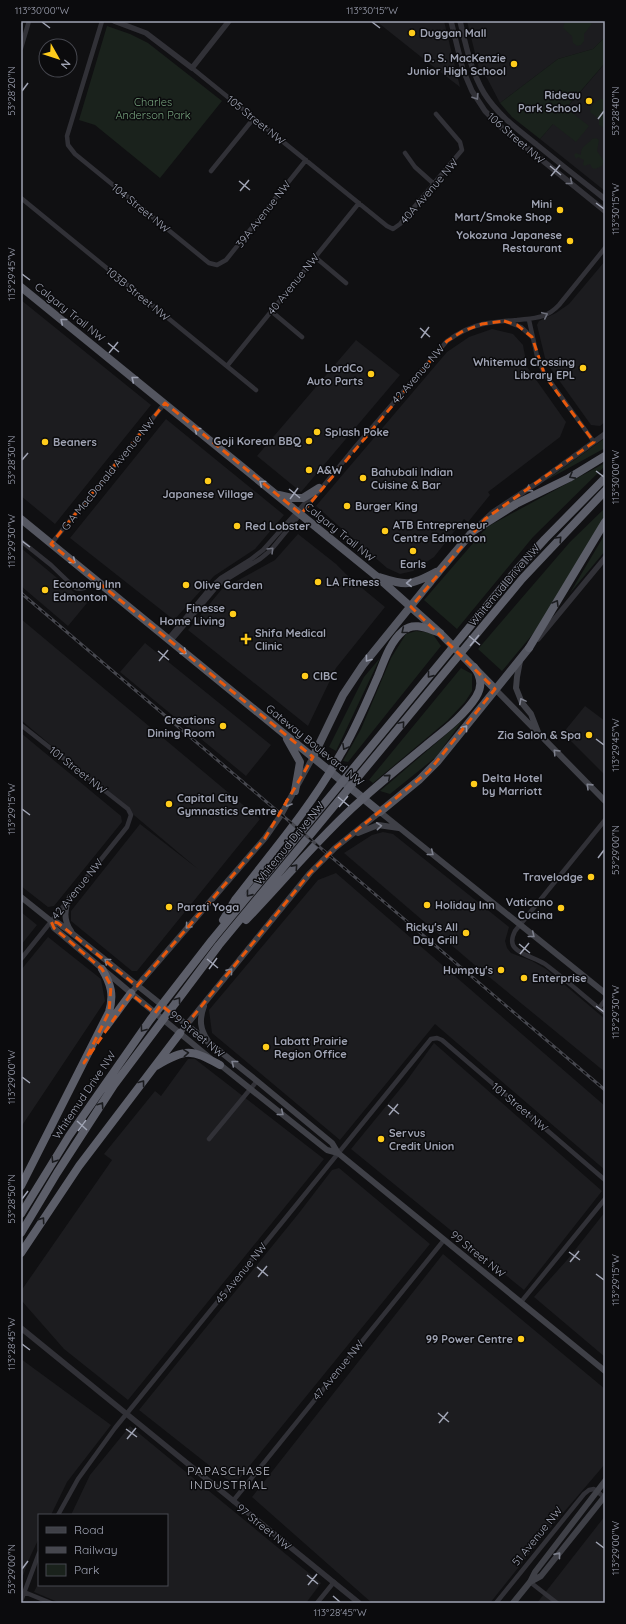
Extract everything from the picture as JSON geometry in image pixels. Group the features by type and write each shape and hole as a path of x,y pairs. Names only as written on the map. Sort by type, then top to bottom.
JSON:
{"highway":[{"name":"Calgary Trail NW","path":"21,287 375,575 440,633 495,689"},
{"path":"313,757 336,709 372,654 473,531 516,504 569,478 605,456"},
{"name":"Whitemud Drive NW","path":"21,1214 69,1136 106,1080 212,940 454,644 530,554 605,478"},
{"path":"276,494 300,498 308,496 319,488"},
{"name":"Whitemud Drive NW","path":"21,1233 56,1173 114,1085 219,945 522,579 605,491"},
{"name":"Gateway Boulevard NW","path":"21,519 380,812"},
{"path":"380,812 419,780 437,762 520,660 529,648 605,522"},
{"path":"375,575 399,583 412,583 420,581 440,570"},
{"path":"212,940 235,900 315,796 337,761 356,725 388,651 398,636 403,630 412,626 422,627 440,633"},
{"path":"219,945 247,920 349,811 447,728 465,710 476,697 481,685 480,676 474,667"},
{"path":"284,733 300,762 295,791"},
{"path":"21,1186 106,1019 112,1000 110,983 102,969"},
{"path":"84,1063 109,1023 131,994"},
{"path":"21,1253 79,1166 180,1033"},
{"path":"152,1068 174,1056 186,1052 195,1053 220,1065"}],"main road":[{"path":"520,660 516,677 516,688 522,703 531,714 540,735"},
{"name":"Calgary Trail NW","path":"495,689 605,801"},
{"path":"131,994 245,863 280,818 313,757"},
{"path":"180,1033 304,881 335,848 380,812"},
{"name":"Gateway Boulevard NW","path":"380,812 605,993"},
{"path":"335,848 351,836 374,826 385,825 401,828"},
{"name":"99 Street NW","path":"21,897 51,921 58,923 73,934 176,1018 257,1081 332,1143 338,1153 605,1371"},
{"path":"70,897 66,906 65,917 67,925 73,934"},
{"name":"99 Street NW","path":"51,921 54,928 170,1026 327,1150 338,1153"},
{"path":"206,1001 200,1023 210,1045"},
{"name":"51 Avenue NW","path":"513,1603 530,1582 535,1572 605,1482"},
{"name":"51 Avenue NW","path":"530,1582 541,1576 605,1496"}],"street":[{"path":"21,48 29,21"},
{"name":"104 Street NW","path":"102,21 68,136 68,145 74,154 203,258 211,264 218,265"},
{"name":"105 Street NW","path":"114,21 146,33 192,68 358,203 393,229"},
{"path":"192,68 229,21"},
{"name":"106 Street NW","path":"451,21 463,70 472,91 485,111 501,127 605,211"},
{"name":"106 Street NW","path":"460,21 467,51 475,73 480,86 491,103 507,121 605,199"},
{"name":"40A Avenue NW","path":"393,229 400,224 462,150 460,142 436,114"},
{"path":"211,171 254,118"},
{"path":"405,153 415,167 434,184"},
{"name":"39A Avenue NW","path":"218,265 226,260 306,160"},
{"name":"103B Street NW","path":"21,198 256,390"},
{"name":"40 Avenue NW","path":"227,366 358,203"},
{"name":"42 Avenue NW","path":"300,513 319,488 326,482 447,341 458,333 470,328 504,321 529,320 550,313 559,305 605,248"},
{"path":"315,257 346,283"},
{"path":"271,311 302,337"},
{"path":"529,320 540,365 545,376 594,442"},
{"path":"504,321 521,327 534,340"},
{"name":"G A MacDonald Avenue NW","path":"51,544 165,403"},
{"path":"473,531 485,519 605,434"},
{"name":"42 Avenue NW","path":"169,640 217,581 258,554 321,491 326,482"},
{"path":"21,541 51,565 75,588 84,589 97,581"},
{"path":"529,648 605,558"},
{"name":"101 Street NW","path":"21,725 128,809 131,818"},
{"name":"42 Avenue NW","path":"21,959 127,827 131,818"},
{"path":"605,820 520,925 513,935 512,943 521,953 534,958 545,965 605,1013"},
{"path":"599,1008 605,1000"},
{"name":"101 Street NW","path":"434,1038 442,1040 605,1180"},
{"name":"45 Avenue NW","path":"59,1514 82,1474 126,1415 430,1040 434,1038"},
{"path":"209,1139 257,1081"},
{"path":"521,1302 605,1199"},
{"name":"47 Avenue NW","path":"232,1501 444,1240"},
{"name":"97 Street NW","path":"21,1328 126,1415 359,1603"},
{"name":"51 Avenue NW","path":"496,1603 584,1494 593,1489 605,1496"},
{"path":"21,1601 38,1556"},
{"path":"317,1603 334,1582"},
{"path":"530,1582 557,1603"},
{"path":"24,1592 51,1603"}],"highlighted area":[{"path":"504,321 517,325 532,337 545,376 594,442 485,519 411,607 495,689 429,771 335,848 310,873 186,1025 161,1005 155,1013 131,994 84,1063 109,1012 111,986 102,969 54,928 51,921 58,923 137,986 265,838 313,757 51,544 165,403 301,514 447,341 463,331 482,324"}],"shaded area":[{"name":"Duggan Mall","path":"376,21 444,21 460,87 430,64"},
{"name":"D. S. MacKenzie Junior High School","path":"467,21 605,21 605,37 593,49 558,59 500,103 487,78 479,69"},
{"name":"Rideau Park School","path":"605,63 605,191 540,139"},
{"path":"605,261 605,422 600,426 591,425 546,362 537,325 539,321 556,313 569,304"},
{"path":"21,300 151,405 55,524 21,496"},
{"path":"492,329 513,334 523,345 527,367 566,422 560,437 488,492 490,495 468,522 464,519 434,557 413,571 400,574 387,568 316,506 447,352 469,337"},
{"path":"356,340 400,375 301,492 257,456"},
{"path":"166,419 284,515 255,549 214,576 174,620 70,538"},
{"path":"298,534 336,564 351,579 385,607 336,668 308,726 188,630 222,589 275,560"},
{"path":"21,548 87,603 68,626 21,586"},
{"path":"21,619 260,819 137,971 132,971 71,921 71,911 140,824 198,869 21,720"},
{"path":"145,643 271,745 246,776 120,672"},
{"path":"585,706 605,721 605,775 563,733"},
{"path":"21,733 121,816 122,822 54,906 48,907 21,886"},
{"path":"383,832 393,834 509,927 505,941 507,948 511,953 532,961 546,969 605,1019 605,1072 477,967 344,853 372,835"},
{"path":"336,873 605,1106 605,1170 435,1024 340,1140 212,1033 209,1010 318,880"},
{"path":"21,912 37,925 21,945"},
{"path":"48,937 101,979 105,1001 21,1127 21,970"},
{"path":"434,1043 602,1191 524,1290 351,1149 405,1083"},
{"path":"188,1059 195,1059 324,1159 128,1400 64,1349 21,1300 21,1291 112,1160 104,1154 155,1091 161,1096"},
{"path":"339,1168 430,1244 234,1485 139,1410 299,1213 332,1170"},
{"path":"605,1212 605,1357 534,1297 567,1260"},
{"path":"443,1254 605,1389 605,1464 546,1533 490,1603 372,1603 252,1497"},
{"path":"21,1359 111,1425 67,1482 51,1514 38,1514 38,1540 21,1581"},
{"path":"130,1426 321,1583 306,1603 60,1603 34,1592 38,1584 38,1586 168,1586 168,1514 71,1514 90,1475"},
{"path":"605,1516 605,1603 537,1603"}],"green space":[{"path":"565,21 590,21 592,24 584,34 584,41 581,45 577,46 573,43 572,36 563,28"},
{"name":"Charles Anderson Park","path":"107,26 130,34 148,43 222,101 160,178 95,125 79,120"},
{"path":"605,37 605,63 566,108 589,126 576,142 553,124 540,139 512,117 500,103 558,59 593,49"},
{"path":"600,99 605,99 604,128 599,125 599,119 590,112 593,104"},
{"path":"596,138 599,140 597,151 604,161 602,166 595,169 592,168 590,164 584,166 584,160 578,157 576,159 574,155 576,153 581,155 584,146 592,139"},
{"path":"605,438 605,448 545,481"},
{"path":"605,463 605,466 533,537 457,629 424,600 487,527"},
{"path":"605,508 605,518 537,629 502,671 478,649 570,542"},
{"path":"605,534 605,551 570,593"},
{"path":"416,631 432,633 441,646 348,762 343,761 361,729 391,658 406,634"},
{"path":"380,658 336,751 329,747 364,677"},
{"path":"461,668 472,674 472,691 465,702 447,721 373,783 369,780"},
{"path":"463,720 436,757 390,794 380,791"}],"railway":[{"path":"21,593 605,1090"}],"place":[{"name":"Duggan Mall","path":"412,33"},
{"name":"D. S. MacKenzie Junior High School","path":"514,64"},
{"name":"Rideau Park School","path":"589,101"},
{"name":"Mini Mart/Smoke Shop","path":"560,210"},
{"name":"Yokozuna Japanese Restaurant","path":"570,241"},
{"name":"Whitemud Crossing Library EPL","path":"583,368"},
{"name":"LordCo Auto Parts","path":"371,374"},
{"name":"Splash Poke","path":"317,432"},
{"name":"Goji Korean BBQ","path":"309,441"},
{"name":"Beaners","path":"45,442"},
{"name":"A&W","path":"309,470"},
{"name":"Bahubali Indian Cuisine & Bar","path":"363,478"},
{"name":"Japanese Village","path":"208,481"},
{"name":"Burger King","path":"347,506"},
{"name":"Red Lobster","path":"237,526"},
{"name":"ATB Entrepreneur Centre Edmonton","path":"385,531"},
{"name":"Earls","path":"413,551"},
{"name":"LA Fitness","path":"318,582"},
{"name":"Olive Garden","path":"186,585"},
{"name":"Economy Inn Edmonton","path":"45,590"},
{"name":"Finesse Home Living","path":"233,614"},
{"name":"Shifa Medical Clinic","path":"246,639"},
{"name":"CIBC","path":"305,676"},
{"name":"Creations Dining Room","path":"223,726"},
{"name":"Zia Salon & Spa","path":"589,735"},
{"name":"Delta Hotel by Marriott","path":"474,784"},
{"name":"Capital City Gymnastics Centre","path":"169,804"},
{"name":"Travelodge","path":"591,877"},
{"name":"Holiday Inn","path":"427,905"},
{"name":"Parati Yoga","path":"169,907"},
{"name":"Vaticano Cucina","path":"561,908"},
{"name":"Ricky's All Day Grill","path":"466,933"},
{"name":"Humpty's","path":"501,970"},
{"name":"Enterprise","path":"524,978"},
{"name":"Labatt Prairie Region Office","path":"266,1047"},
{"name":"Servus Credit Union","path":"381,1139"},
{"name":"99 Power Centre","path":"521,1339"}],"district":[{"name":"PAPASCHASE INDUSTRIAL","path":"229,1477"}]}
